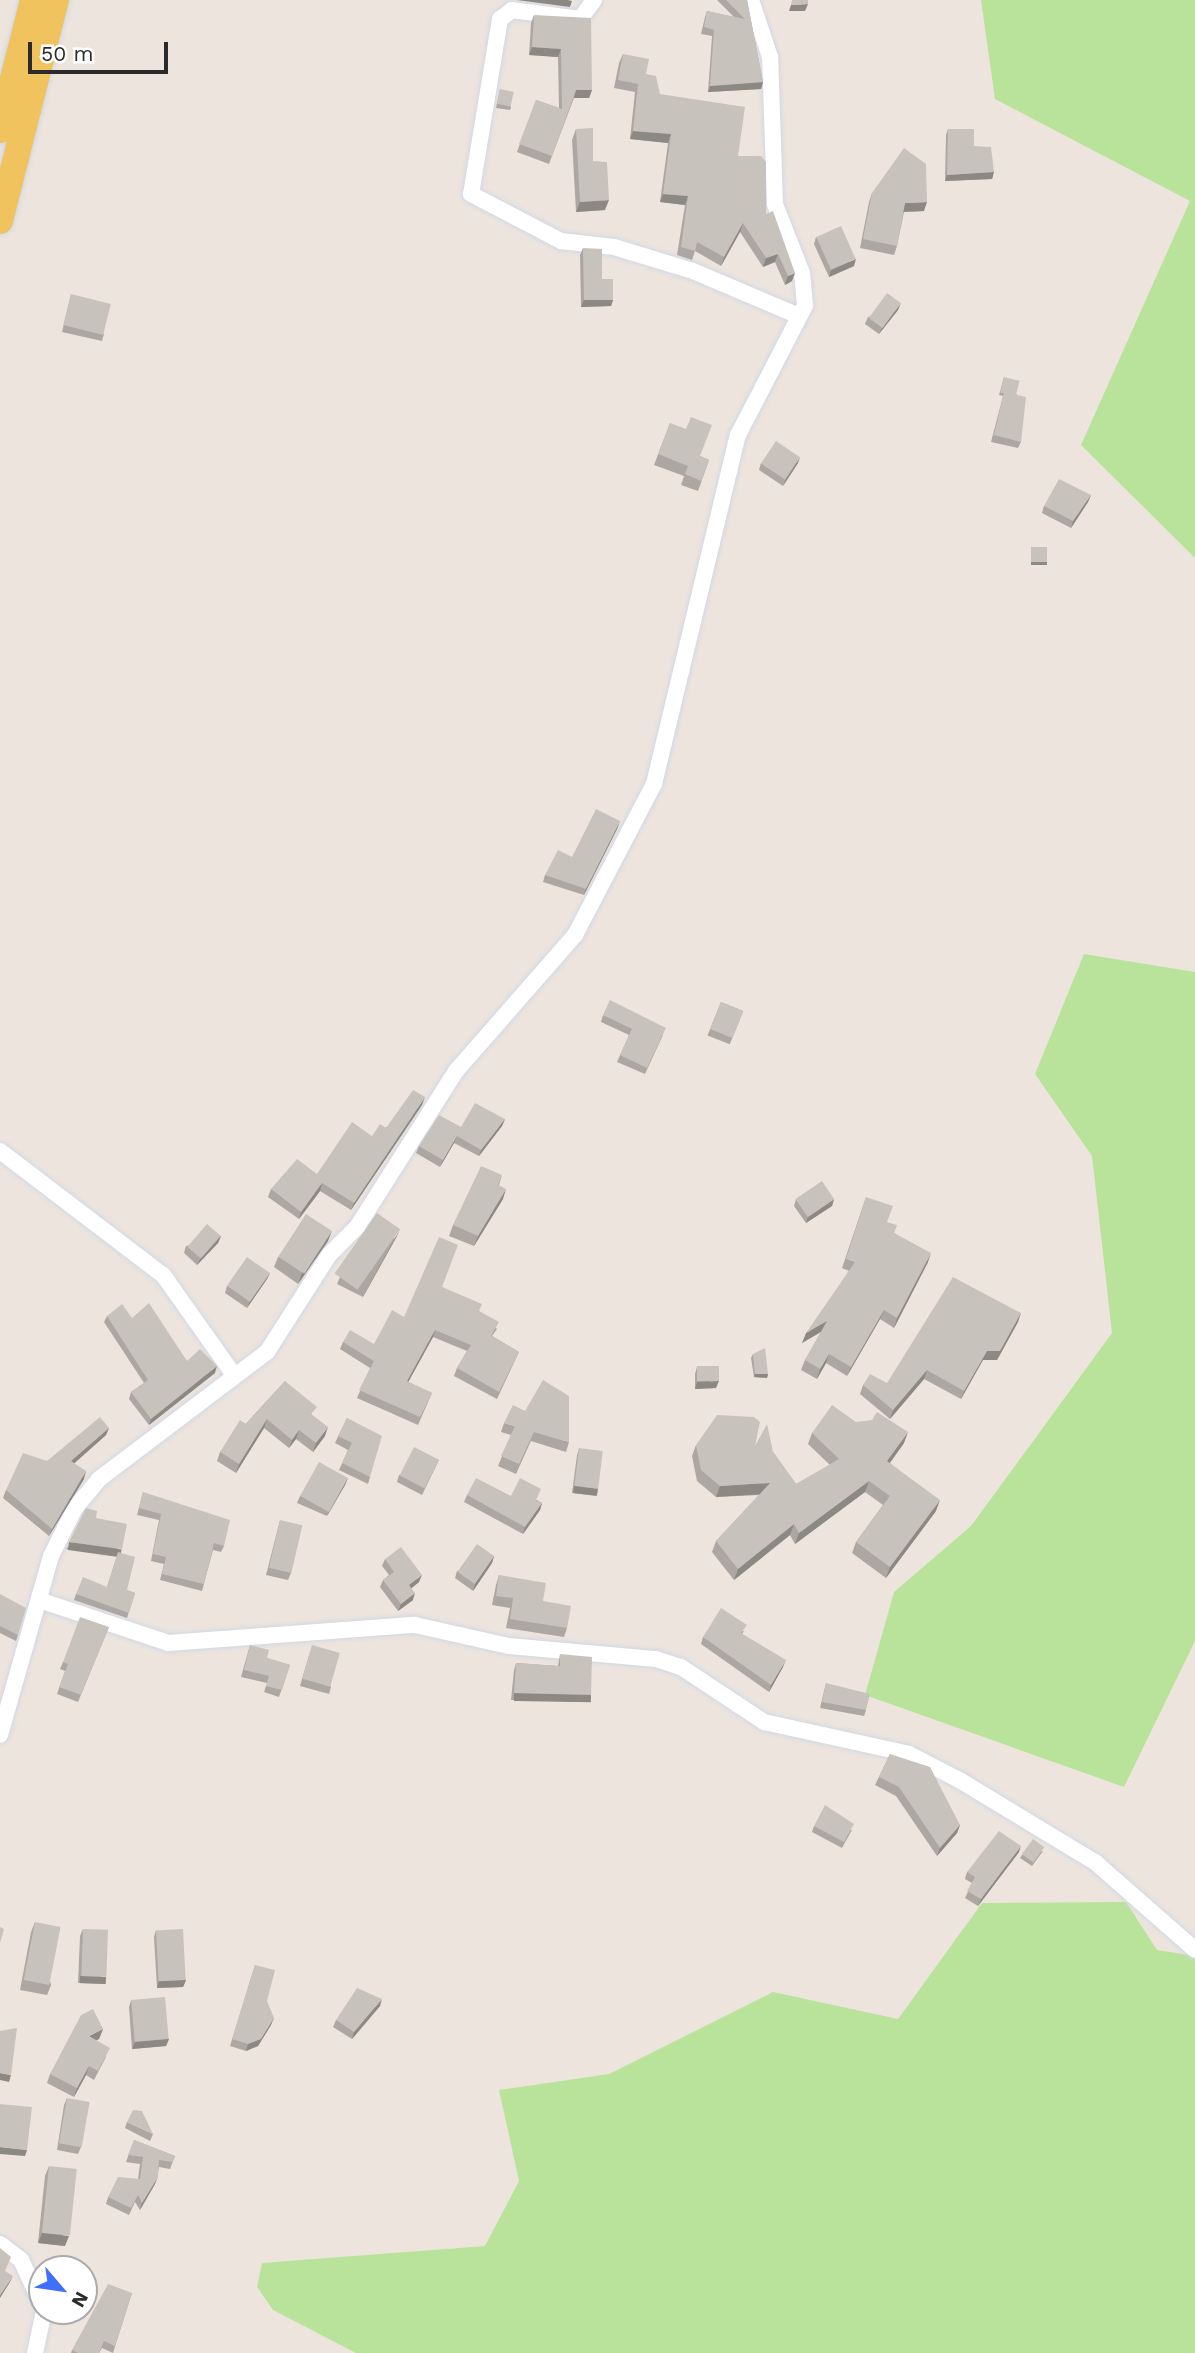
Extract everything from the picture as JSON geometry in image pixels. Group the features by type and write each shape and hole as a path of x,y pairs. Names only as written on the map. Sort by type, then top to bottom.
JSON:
{"main road":[{"path":"0,130 33,0"},
{"path":"0,221 56,0"}],"street":[{"path":"594,0 580,19 512,10 500,19 471,194 561,241 614,247 693,271 799,316"},
{"path":"0,1735 39,1600 75,1508 99,1479 232,1372 267,1352 329,1255 357,1227 456,1071 575,935 654,784 738,435 799,316 805,288 775,204 770,57 751,0"},
{"path":"0,1150 163,1275 232,1372"},
{"path":"39,1600 168,1643 415,1625 509,1646 656,1659 681,1667 764,1722 909,1754 961,1781 1096,1862 1195,1950"},
{"path":"0,2244 21,2260 28,2275"},
{"path":"35,2353 41,2325"}],"green space":[{"path":"981,0 1195,0 1195,558 1081,445 1190,201 995,99"},
{"path":"1084,954 1195,972 1195,1641 1124,1787 865,1695 894,1592 971,1526 1112,1333 1092,1156 1035,1074"},
{"path":"1126,1902 1157,1950 1195,1956 1195,2353 356,2353 273,2310 257,2287 262,2263 485,2246 519,2181 499,2090 609,2074 773,1992 898,2019 982,1903"}],"building":[{"path":"726,0 747,0 763,82 710,86 714,30 704,27 707,11 745,19"},
{"path":"792,0 808,0 808,4 791,5"},
{"path":"534,15 591,18 592,90 576,90 552,156 519,144 536,100 562,109 561,49 532,47"},
{"path":"623,54 649,59 646,74 656,76 660,94 745,107 738,156 761,156 766,162 766,214 773,211 795,273 788,276 778,254 766,258 743,223 724,257 697,242 695,251 681,247 688,196 663,194 671,134 633,131 638,84 618,80"},
{"path":"500,89 514,92 511,107 497,104"},
{"path":"593,128 593,161 607,162 609,200 580,202 576,129"},
{"path":"948,129 974,129 974,146 991,147 994,172 947,175"},
{"path":"904,148 926,164 927,202 905,203 897,246 863,239 872,193"},
{"path":"841,226 856,259 831,270 816,237"},
{"path":"583,248 602,249 602,279 613,279 613,300 584,300"},
{"path":"887,293 901,303 883,328 869,318"},
{"path":"71,294 111,304 103,335 63,325"},
{"path":"1004,377 1020,381 1016,396 1000,393"},
{"path":"1004,392 1026,397 1021,442 994,435"},
{"path":"691,417 712,425 700,456 709,460 701,481 685,474 688,466 658,454 670,423 686,429"},
{"path":"776,441 800,457 785,480 761,463"},
{"path":"1059,479 1091,495 1073,521 1044,506"},
{"path":"1031,547 1047,547 1047,562 1031,562"},
{"path":"596,809 620,821 586,889 545,875 558,850 572,857"},
{"path":"610,1000 666,1028 647,1068 620,1055 632,1029 603,1015"},
{"path":"721,1002 743,1011 732,1038 710,1029"},
{"path":"413,1090 425,1097 354,1203 322,1183 301,1212 271,1189 297,1159 317,1174 352,1122 372,1136 380,1124 386,1128"},
{"path":"475,1103 505,1119 481,1150 457,1136 443,1160 419,1146 439,1115 461,1127"},
{"path":"481,1166 502,1175 498,1185 506,1189 478,1236 453,1225"},
{"path":"822,1181 834,1199 808,1217 795,1199"},
{"path":"866,1197 893,1206 887,1222 897,1225 894,1233 931,1253 897,1318 884,1310 851,1367 829,1354 820,1369 805,1360 827,1321 806,1333 855,1262 846,1259"},
{"path":"377,1213 400,1229 357,1290 335,1274"},
{"path":"306,1214 332,1231 304,1274 278,1257"},
{"path":"207,1224 221,1236 201,1258 187,1247"},
{"path":"439,1237 458,1245 442,1287 482,1304 479,1311 499,1322 491,1336 519,1352 499,1392 457,1368 471,1345 435,1330 407,1381 432,1393 420,1417 359,1390 374,1361 343,1342 350,1330 374,1344 392,1310 404,1317"},
{"path":"247,1257 270,1273 250,1302 227,1286"},
{"path":"953,1277 1021,1313 1000,1351 987,1351 964,1391 927,1370 893,1410 863,1385 870,1374 887,1383"},
{"path":"149,1303 187,1361 200,1349 217,1366 151,1419 131,1392 148,1380 107,1316 122,1304 132,1318"},
{"path":"765,1348 768,1374 755,1374 753,1354"},
{"path":"697,1366 719,1366 719,1381 697,1381"},
{"path":"543,1380 569,1396 569,1442 534,1432 519,1464 501,1456 515,1426 504,1423 513,1405 525,1411"},
{"path":"285,1381 317,1407 311,1414 328,1427 316,1443 299,1430 292,1440 267,1419 239,1464 220,1452 240,1420 246,1424"},
{"path":"832,1405 856,1422 872,1420 877,1412 908,1432 887,1461 940,1500 890,1567 856,1542 890,1496 869,1481 799,1533 794,1524 738,1569 716,1541 770,1483 720,1486 701,1470 696,1445 717,1415 754,1417 760,1422 755,1446 767,1424 773,1452 796,1484 839,1459 812,1433"},
{"path":"100,1417 109,1428 71,1461 86,1471 52,1529 6,1490 23,1453 47,1461"},
{"path":"347,1418 382,1436 370,1477 342,1463 352,1443 338,1436"},
{"path":"414,1447 439,1460 424,1488 399,1476"},
{"path":"579,1448 603,1451 598,1489 574,1486"},
{"path":"319,1462 348,1478 329,1512 300,1496"},
{"path":"476,1478 511,1496 520,1478 541,1489 536,1500 542,1503 525,1527 467,1495"},
{"path":"143,1492 230,1520 224,1546 214,1543 204,1584 162,1574 166,1557 153,1554 161,1514 139,1508"},
{"path":"86,1508 97,1511 96,1518 127,1524 122,1549 69,1542"},
{"path":"280,1520 302,1525 291,1573 269,1568"},
{"path":"477,1544 494,1556 475,1584 457,1572"},
{"path":"401,1547 422,1575 409,1585 415,1593 401,1604 383,1580 394,1572 385,1559"},
{"path":"118,1552 135,1557 127,1590 135,1593 129,1613 76,1594 83,1577 107,1587"},
{"path":"499,1575 546,1583 543,1601 571,1606 567,1628 510,1619 513,1598 496,1596"},
{"path":"0,1594 26,1608 18,1635 0,1626"},
{"path":"721,1608 747,1625 741,1633 786,1660 771,1685 703,1637"},
{"path":"80,1617 109,1627 81,1695 59,1687 68,1664 63,1662"},
{"path":"250,1645 269,1650 267,1658 290,1665 282,1690 266,1686 269,1676 244,1670"},
{"path":"312,1645 340,1653 330,1687 302,1679"},
{"path":"560,1654 592,1657 591,1695 514,1693 516,1663 560,1666"},
{"path":"826,1683 870,1694 866,1710 822,1702"},
{"path":"890,1754 930,1767 960,1825 940,1848 899,1787 879,1777"},
{"path":"825,1805 854,1824 844,1842 814,1826"},
{"path":"999,1831 1021,1846 981,1899 967,1891 975,1877 967,1872"},
{"path":"1033,1839 1044,1847 1033,1863 1022,1854"},
{"path":"35,1922 61,1927 49,1985 24,1980"},
{"path":"0,1927 4,1929 0,1943"},
{"path":"83,1929 108,1930 106,1977 81,1976"},
{"path":"183,1929 186,1980 159,1981 156,1930"},
{"path":"255,1965 275,1970 267,2001 274,2018 261,2039 248,2044 232,2039"},
{"path":"357,1988 382,1999 354,2032 336,2020"},
{"path":"165,1997 169,2039 135,2042 131,2000"},
{"path":"93,2009 103,2029 89,2036 110,2048 98,2071 89,2066 77,2088 50,2074 81,2015"},
{"path":"17,2028 11,2075 0,2073 0,2031"},
{"path":"67,2098 90,2102 82,2147 59,2143"},
{"path":"0,2104 32,2107 27,2150 0,2147"},
{"path":"133,2110 142,2111 153,2134 127,2122"},
{"path":"134,2140 175,2156 173,2162 159,2160 158,2177 142,2203 138,2195 131,2208 108,2197 118,2177 140,2179 143,2157 128,2155"},
{"path":"49,2166 77,2169 70,2236 42,2233"},
{"path":"0,2248 11,2257 5,2271 13,2276 0,2295"},
{"path":"108,2284 132,2293 115,2346 104,2341 99,2353 78,2353 72,2350 86,2325 98,2325 98,2302"}]}
